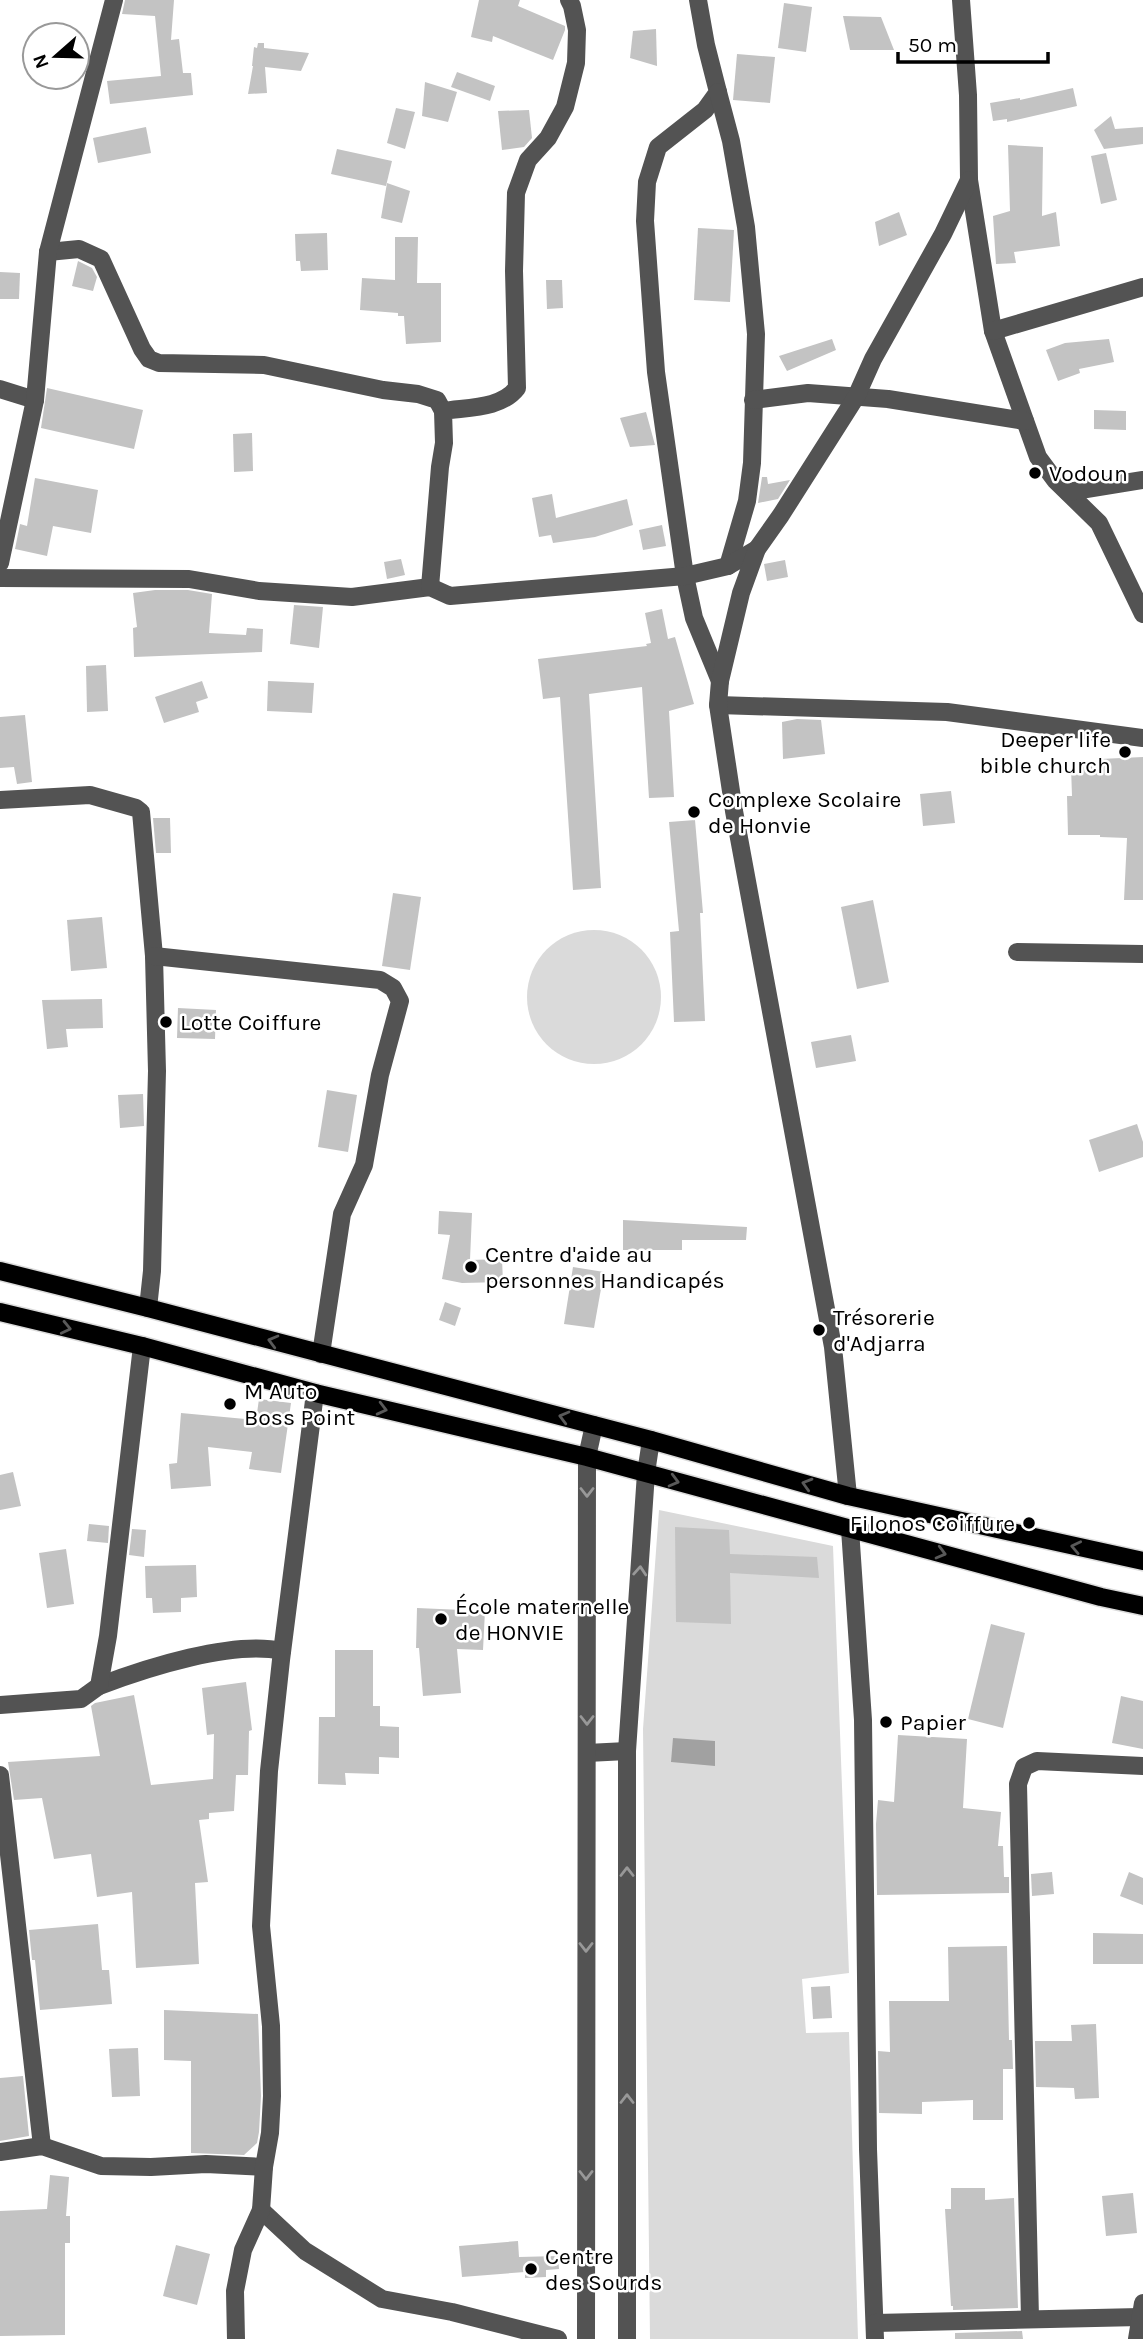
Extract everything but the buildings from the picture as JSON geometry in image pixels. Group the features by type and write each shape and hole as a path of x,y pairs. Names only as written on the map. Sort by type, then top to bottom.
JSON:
{"main road":[{"path":"0,1271 651,1440 848,1496 1143,1561"},
{"path":"0,1312 142,1346 315,1393 587,1457 1088,1594 1143,1606"}],"street":[{"path":"0,563 35,400 48,252 114,0"},
{"path":"443,411 497,403 512,395 517,388 514,271 516,193 528,160 548,138 565,107 576,63 577,30 569,0"},
{"path":"698,0 706,45 731,141 746,227 756,334 752,463 747,501 728,566"},
{"path":"961,0 968,95 969,180 992,331 1038,457 1055,480 1099,523 1143,614"},
{"path":"718,92 705,110 658,147 647,182 645,221 656,372 685,576 694,618 720,681"},
{"path":"848,1496 833,1347 736,824 718,705 720,681 741,593 757,549 856,397 873,359 943,234 969,180"},
{"path":"48,252 79,249 101,259 142,349 149,359 159,363 264,365 383,390 418,394 437,400 443,411 444,443 430,587"},
{"path":"992,331 1143,287"},
{"path":"0,389 35,400"},
{"path":"753,400 808,393 888,400 1025,421"},
{"path":"1068,492 1143,480"},
{"path":"0,578 188,579 259,591 352,597 430,587 450,596 685,576 728,566 757,549"},
{"path":"718,705 947,712 1143,738"},
{"path":"0,800 90,795 136,808 141,812 154,956 157,1072 152,1271 148,1308"},
{"path":"1017,952 1143,954"},
{"path":"154,956 380,981 393,988 400,1001 380,1075 364,1165 342,1214 321,1354"},
{"path":"100,1686 142,1346"},
{"path":"236,2339 235,2291 243,2250 261,2210 270,2133 271,2026 261,1926 269,1771 315,1393"},
{"path":"586,2339 587,1457 594,1425"},
{"path":"627,2339 627,1751 646,1474 651,1440"},
{"path":"850,1529 863,1720 868,2149 875,2331 1142,2310 1137,2339"},
{"path":"0,1705 81,1699 100,1686 161,1664 211,1654 264,1647 282,1651"},
{"path":"587,1753 627,1751"},
{"path":"1030,2319 1018,1784 1024,1767 1037,1761 1143,1766"},
{"path":"0,1775 42,2146"},
{"path":"0,2152 42,2146 101,2166 206,2164 264,2167"},
{"path":"261,2210 305,2251 382,2299 452,2312 558,2339"}],"shaded area":[{"path":"594,930 620,935 641,950 656,971 661,997 656,1023 641,1044 620,1059 594,1064 568,1059 547,1044 532,1023 527,997 532,971 547,950 568,935"},
{"path":"659,1510 833,1546 849,1973 802,1979 806,2033 849,2032 858,2339 650,2339 643,1729"},
{"path":"673,1738 715,1741 715,1766 671,1762"}],"place":[{"name":"Vodoun","path":"1035,473"},
{"name":"Deeper life bible church","path":"1125,752"},
{"name":"Complexe Scolaire de Honvie","path":"694,812"},
{"name":"Lotte Coiffure","path":"166,1022"},
{"name":"Centre d'aide au personnes Handicapés","path":"471,1267"},
{"name":"Trésorerie d'Adjarra","path":"819,1330"},
{"name":"M Auto Boss Point","path":"230,1404"},
{"name":"Filonos Coiffure","path":"1029,1523"},
{"name":"École maternelle de HONVIE","path":"441,1619"},
{"name":"Papier","path":"886,1722"},
{"name":"Centre des Sourds","path":"531,2269"}]}
